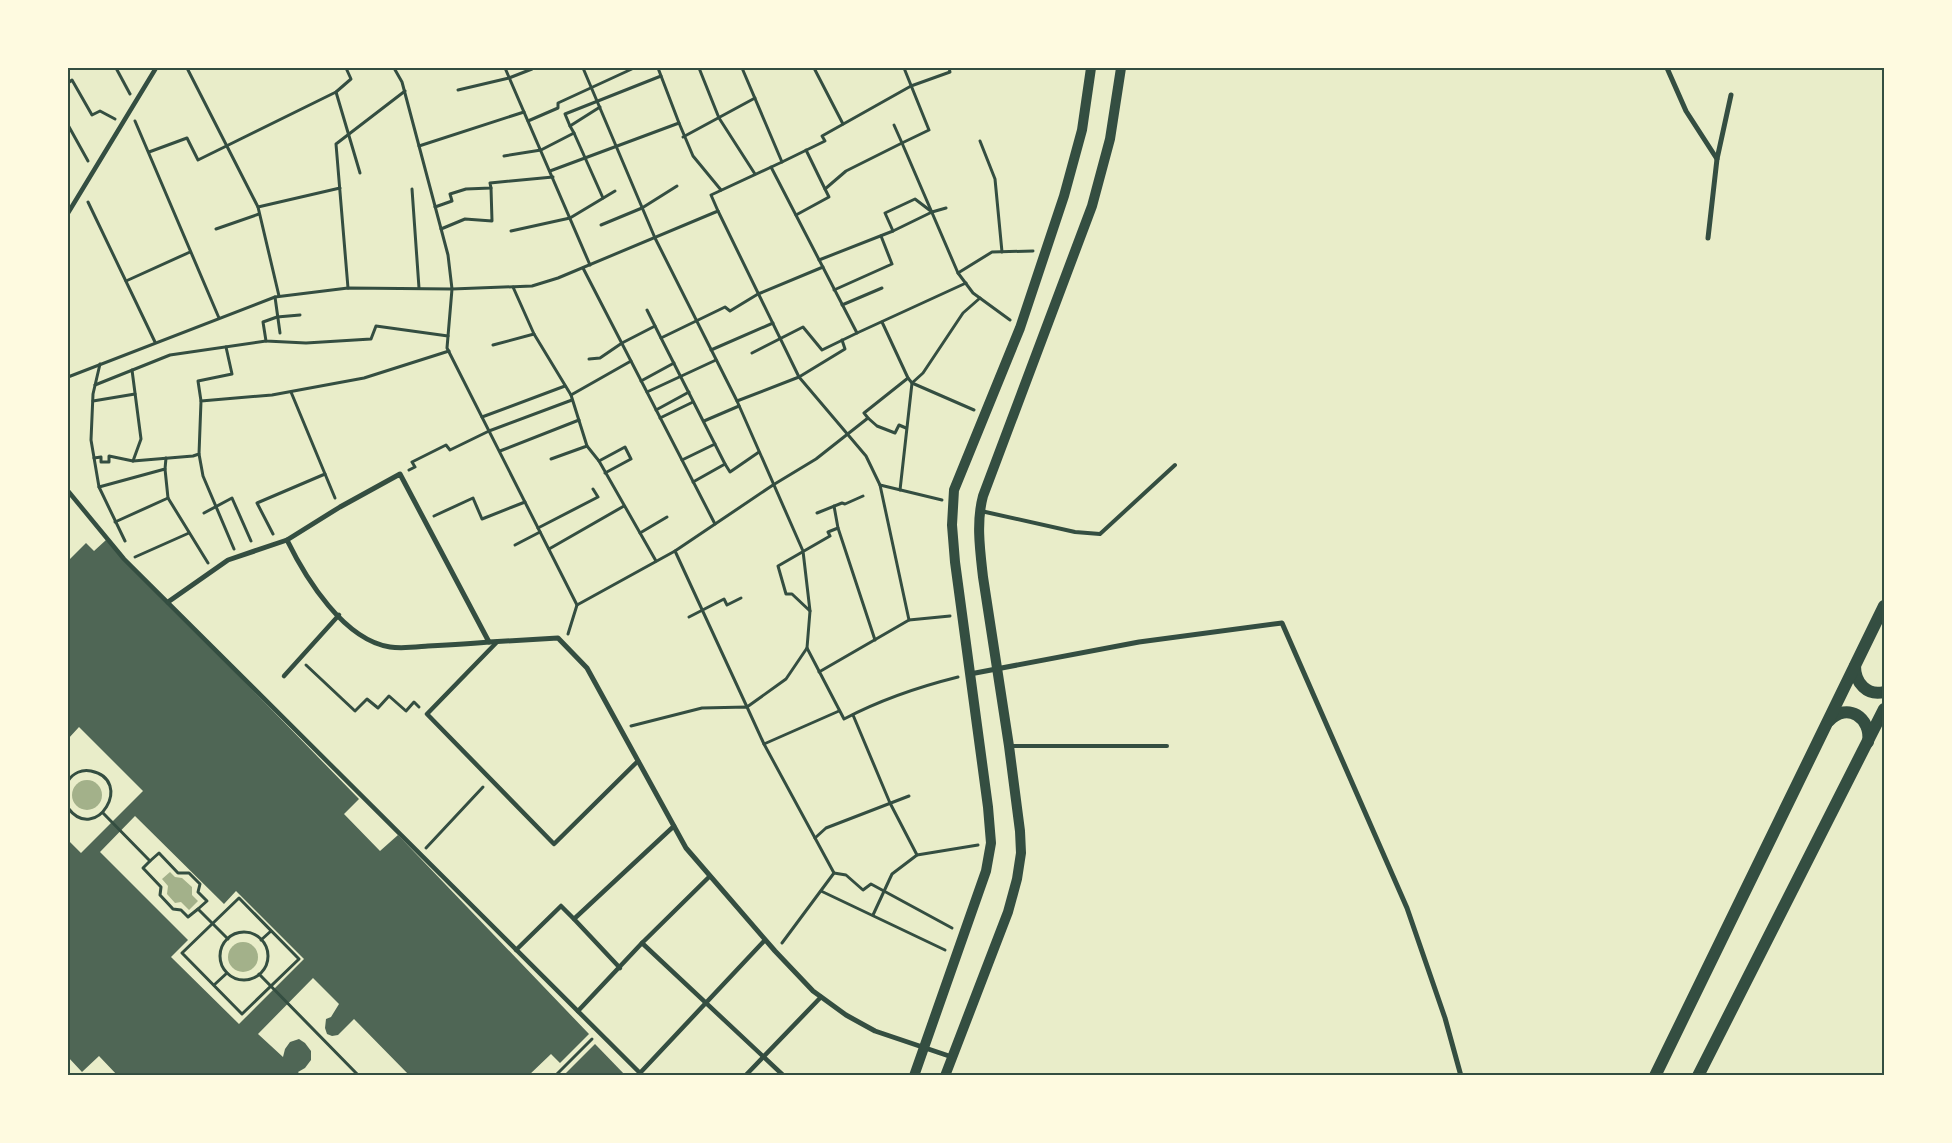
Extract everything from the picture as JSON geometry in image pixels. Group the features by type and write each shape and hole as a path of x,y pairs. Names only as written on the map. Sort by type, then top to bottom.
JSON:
{"main road":[{"path":"914,1076 986,871 991,843 988,807 961,614 953,534 952,502 954,490 1020,328 1064,196 1082,130 1091,68"},
{"path":"945,1076 1008,912 1017,879 1021,853 1009,746 982,577 979,511 1092,206 1110,139 1120,68"},
{"path":"1655,1076 1884,606"},
{"path":"1855,666 1855,674 1865,688 1872,692 1884,692"},
{"path":"1698,1076 1884,709"},
{"path":"1828,723 1838,714 1846,712 1859,716 1868,728 1868,742"}],"street":[{"path":"68,213 156,68"},
{"path":"1667,68 1686,111 1717,159"},
{"path":"1708,238 1717,159 1731,95"},
{"path":"168,602 228,560 287,540 340,507 400,474 490,642"},
{"path":"68,491 124,558 641,1074 765,940"},
{"path":"287,540 316,590 338,615 375,644 391,648 558,638 587,668 686,848 776,952 820,997 846,1015 875,1031 953,1057"},
{"path":"284,676 338,615"},
{"path":"970,674 1139,642 1282,623 1407,908 1445,1018 1461,1076"},
{"path":"497,642 427,714 554,844 638,761"},
{"path":"574,919 674,826"},
{"path":"578,1011 642,943 710,876"},
{"path":"516,950 561,906 620,968"},
{"path":"642,943 784,1076"},
{"path":"745,1076 820,997"}],"lane":[{"path":"979,511 1075,532 1100,534 1175,465"},
{"path":"1009,746 1167,746"}],"path":[{"path":"116,68 135,103"},
{"path":"186,68 258,208 277,296 277,317 280,333"},
{"path":"149,152 187,138 198,160 336,92 351,79 346,68"},
{"path":"394,68 405,91 448,255 452,289 447,348 578,605"},
{"path":"505,68 590,265"},
{"path":"583,68 655,238 737,401 803,551 810,611 807,648 786,679 746,707 702,708 620,728"},
{"path":"528,121 558,108 558,103 634,68"},
{"path":"658,68 693,156 721,190"},
{"path":"699,68 719,118 755,174"},
{"path":"742,68 782,162"},
{"path":"814,68 843,124"},
{"path":"825,189 846,171 929,130 904,68"},
{"path":"909,620 880,485 866,456 799,377 711,195 825,141 822,136 911,86 950,72 949,68"},
{"path":"458,90 509,78 532,69"},
{"path":"603,198 565,114 661,76"},
{"path":"68,83 72,80 92,115 100,111 123,123"},
{"path":"348,288 336,144 405,91"},
{"path":"336,92 360,173"},
{"path":"684,137 755,98"},
{"path":"570,126 600,107"},
{"path":"131,110 219,318"},
{"path":"419,146 524,112"},
{"path":"550,171 679,123"},
{"path":"68,124 94,171"},
{"path":"894,125 958,273 980,298 1020,328"},
{"path":"504,156 541,150 574,133"},
{"path":"980,141 995,179 1002,252"},
{"path":"796,216 829,197 806,150"},
{"path":"771,167 857,333"},
{"path":"440,229 465,220 492,221 490,183 552,177"},
{"path":"601,225 642,208 677,186"},
{"path":"258,208 340,188"},
{"path":"435,206 452,201 450,194 466,190 491,188"},
{"path":"82,190 155,342"},
{"path":"412,190 419,288"},
{"path":"511,230 570,218 615,191"},
{"path":"894,231 885,213 915,199 932,212"},
{"path":"819,260 894,231 932,212 946,208"},
{"path":"68,376 277,296 348,288 452,289 532,286 583,268 718,211"},
{"path":"216,229 259,214"},
{"path":"834,290 892,264 881,236"},
{"path":"958,273 992,252 1046,250"},
{"path":"126,281 190,252"},
{"path":"661,338 725,307 730,311 758,294 823,267"},
{"path":"583,268 715,524"},
{"path":"752,353 803,327 822,350 966,283"},
{"path":"513,287 534,334 571,395 587,446 599,461 656,562"},
{"path":"842,305 882,288"},
{"path":"900,490 912,383 923,373 963,313 980,298"},
{"path":"647,310 730,472 759,452"},
{"path":"266,341 263,322 277,317 300,315"},
{"path":"882,322 912,383 984,414"},
{"path":"711,350 773,323"},
{"path":"95,385 170,355 266,341 306,343 371,339 376,326 448,336"},
{"path":"590,358 600,358 622,343 655,326"},
{"path":"494,345 534,334"},
{"path":"737,401 799,377 845,349 842,340"},
{"path":"226,347 232,374 198,380 201,401 199,454 203,476 238,557"},
{"path":"201,401 272,396 364,378 449,351"},
{"path":"647,392 716,360"},
{"path":"571,395 631,361"},
{"path":"641,382 674,363"},
{"path":"100,364 93,400 91,440 99,487 126,544"},
{"path":"132,370 141,440 133,461"},
{"path":"906,428 899,425 895,433 877,426 864,413 908,378"},
{"path":"482,417 565,386"},
{"path":"291,392 340,507"},
{"path":"656,410 689,392"},
{"path":"93,400 135,394"},
{"path":"400,474 415,467 412,462 446,445 450,450 490,431 572,400"},
{"path":"660,418 694,402"},
{"path":"704,422 739,406"},
{"path":"564,644 578,605 675,552 773,485 816,459 868,418"},
{"path":"500,452 579,420"},
{"path":"682,460 715,444"},
{"path":"551,459 587,446"},
{"path":"599,461 625,447 631,459 605,473"},
{"path":"94,458 101,457 101,462 109,462 109,456 133,461 199,454"},
{"path":"166,458 165,469 168,498 213,571"},
{"path":"693,482 726,464"},
{"path":"99,487 165,469"},
{"path":"278,543 257,503 325,474"},
{"path":"880,485 952,502"},
{"path":"515,545 598,497 593,489"},
{"path":"817,513 863,496"},
{"path":"115,522 168,498"},
{"path":"204,513 232,498 255,551"},
{"path":"424,521 473,498 482,519 525,502"},
{"path":"549,549 624,506"},
{"path":"834,506 838,528 875,640"},
{"path":"640,533 667,517"},
{"path":"810,611 792,594 786,594 778,566 830,536 828,532 838,528"},
{"path":"130,551 134,558 190,533"},
{"path":"675,552 764,744 834,873"},
{"path":"689,617 724,598 727,605 740,598"},
{"path":"819,672 909,620 961,614"},
{"path":"807,648 844,719 868,706 920,687 970,674"},
{"path":"300,659 356,711 368,699 378,708 389,696 406,711 414,702 427,714"},
{"path":"764,744 839,711"},
{"path":"852,715 890,803 917,855"},
{"path":"68,781 84,770 99,774 105,778 111,794 110,802 103,813 92,818 76,816 68,808"},
{"path":"420,855 491,779"},
{"path":"815,838 826,828 909,796"},
{"path":"103,813 150,861"},
{"path":"873,916 892,874 917,855 991,843"},
{"path":"159,853 178,873 189,873 200,884 198,892 207,901 198,909 188,917 181,910 173,909 160,895 161,887 143,868 159,853"},
{"path":"776,952 834,873"},
{"path":"834,873 846,875 863,890 871,884 963,934"},
{"path":"821,891 957,956"},
{"path":"239,898 271,931 299,959 242,1014 182,953 239,898"},
{"path":"198,909 228,939"},
{"path":"261,940 271,931"},
{"path":"242,933 249,933 261,940 268,956 266,964 259,974 249,979 241,980 227,973 220,959 223,944 228,939 242,933"},
{"path":"214,985 227,973"},
{"path":"259,974 359,1076"},
{"path":"555,1076 599,1032"}],"shaded area":[{"path":"87,780 98,784 102,795 98,806 87,810 76,806 72,795 76,784"},
{"path":"170,872 175,877 182,878 192,887 192,895 198,901 189,910 181,902 175,903 167,894 168,886 162,879"},
{"path":"243,942 254,946 258,957 254,968 243,972 232,968 228,957 232,946"}],"building":[{"path":"106,540 359,799 344,814 380,851 398,835 589,1034 560,1063 551,1054 528,1076 410,1076 354,1019 338,1035 332,1036 327,1034 325,1028 326,1019 331,1017 339,1004 313,978 258,1034 283,1057 285,1049 290,1042 299,1039 305,1043 311,1051 311,1060 305,1068 298,1072 301,1076 118,1076 99,1056 82,1072 68,1057 68,840 81,853 143,791 79,727 68,739 68,561 86,543 94,551","holes":["135,816 224,904 236,891 304,959 239,1024 171,957 188,940 100,852"]},
{"path":"595,1044 626,1076 563,1076"}]}
